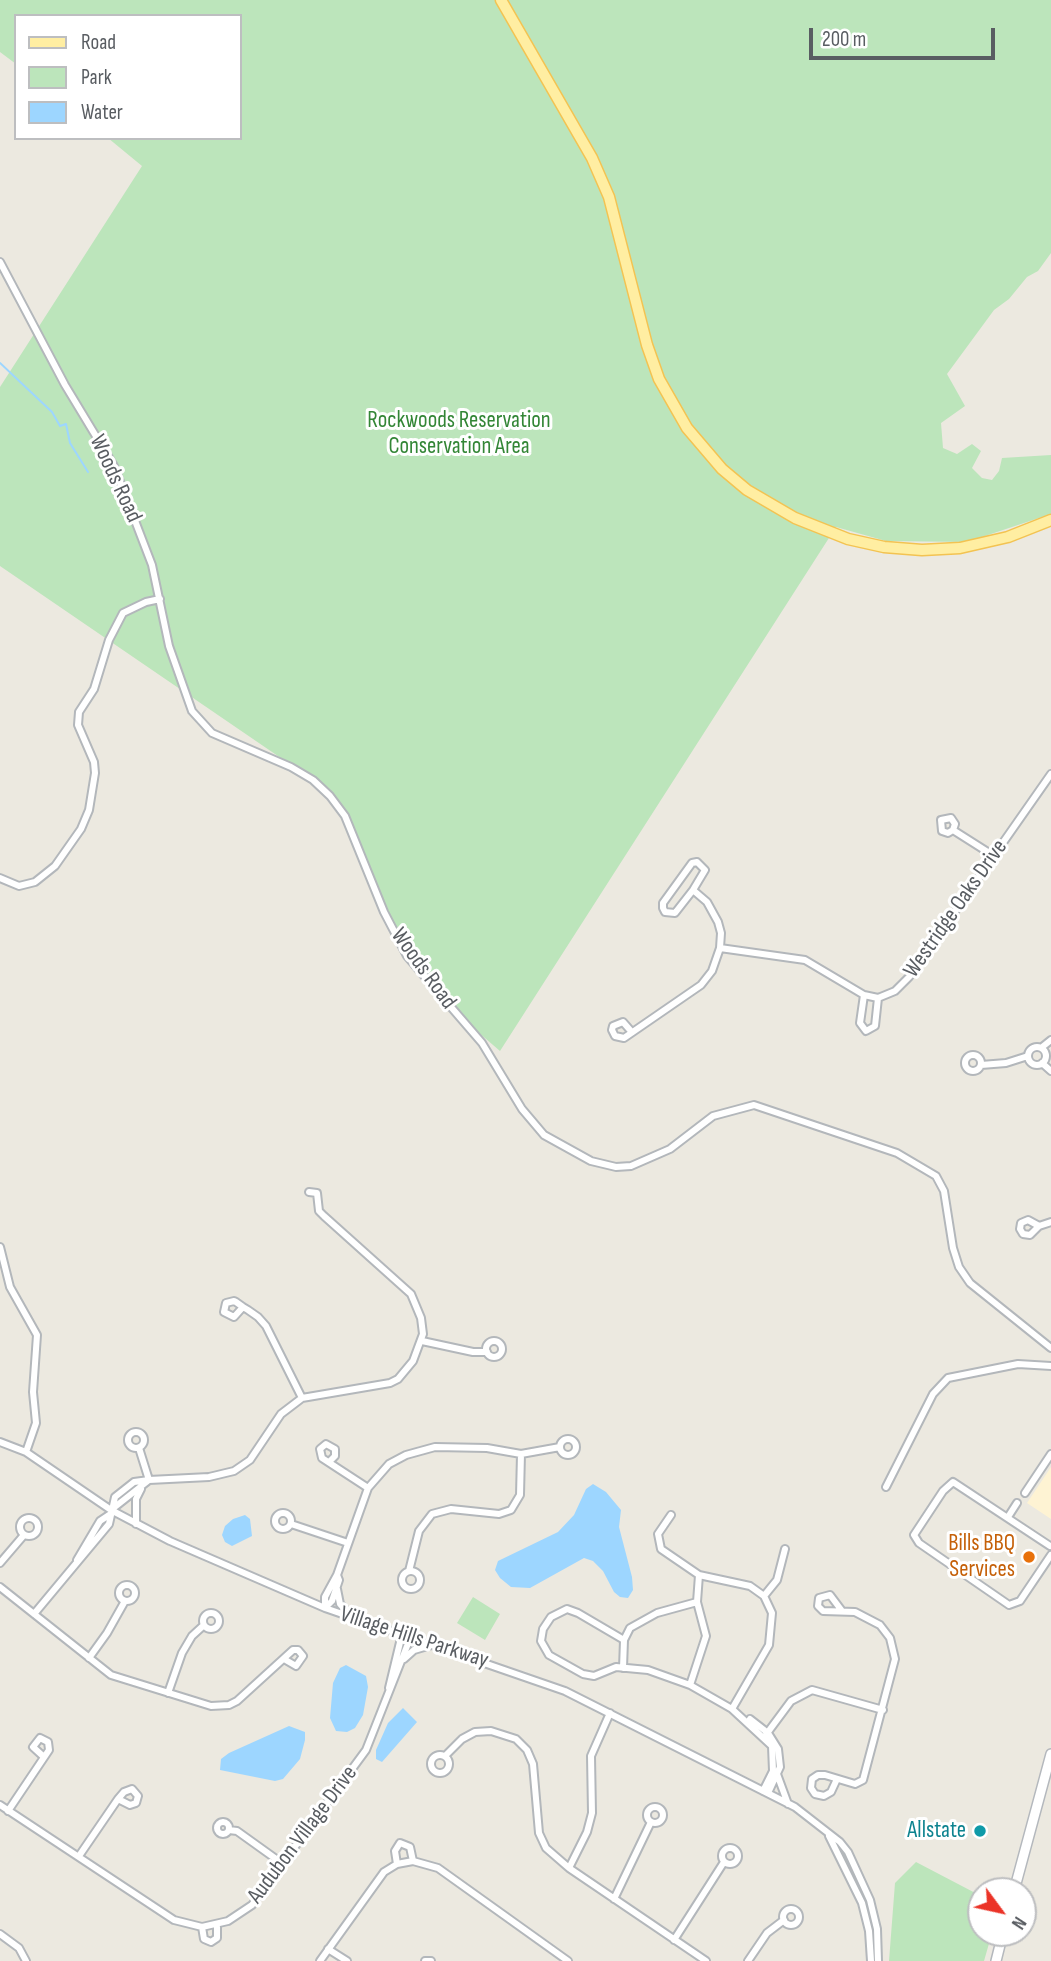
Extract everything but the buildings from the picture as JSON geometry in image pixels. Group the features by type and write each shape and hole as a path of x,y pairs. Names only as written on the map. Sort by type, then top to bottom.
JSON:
{"main road":[{"path":"500,0 592,158 609,197 647,345 659,379 687,428 722,469 763,501 795,518 848,539 884,547 922,550 960,548 1008,537 1051,520"}],"street":[{"name":"Woods Road","path":"0,262 65,385 114,466 152,565 169,646 192,711 212,733 291,767 313,780 330,796 345,816 384,912 407,956 482,1043 523,1109 544,1135 591,1161 617,1167 631,1166 670,1149 713,1116 754,1105 897,1153 936,1176 944,1191 953,1248 970,1283 1051,1348"},
{"path":"0,878 19,886 35,882 55,866 81,830 89,810 95,774 94,762 78,725 79,712 98,679 109,640 118,620 131,609 160,599"},
{"name":"Westridge Oaks Drive","path":"878,998 895,991 909,977 1051,774"},
{"path":"953,830 994,856"},
{"path":"697,862 705,870 693,890 675,913 665,912 663,903 691,863 697,862"},
{"path":"630,1030 701,985 712,971 720,948 718,922 706,902 693,890"},
{"path":"720,948 805,960 864,995 878,998 875,1026 866,1031 860,1023 864,995"},
{"path":"981,1065 1028,1056 1033,1048 1041,1048 1051,1040"},
{"path":"1041,1048 1046,1056 1042,1063"},
{"path":"1028,1056 1031,1063 1042,1063 1051,1071"},
{"path":"34,1614 76,1561 92,1548 109,1524 110,1512 120,1492 134,1482 209,1477 234,1471 250,1460 281,1414 302,1398 367,1389 398,1379 412,1361 422,1341 421,1318 411,1294 319,1211 317,1193 309,1192"},
{"path":"1039,1226 1051,1222"},
{"path":"0,1247 10,1287 37,1335 33,1392 36,1423 26,1452"},
{"path":"243,1307 236,1316 228,1316 224,1312 224,1306 234,1301 243,1307 266,1326 302,1398"},
{"path":"422,1341 473,1352 487,1352"},
{"path":"886,1487 933,1394 948,1378 1018,1364 1051,1366"},
{"name":"Village Hills Parkway","path":"0,1442 26,1452 110,1512 136,1524 325,1608 552,1686 788,1804 848,1852 870,1900 877,1929 878,1961"},
{"path":"325,1608 326,1594 337,1574 368,1488 389,1464 423,1449 459,1446 521,1454 560,1447"},
{"path":"139,1448 149,1480"},
{"path":"409,1571 419,1531 432,1514 451,1509 499,1514 511,1510 520,1495 521,1454"},
{"path":"1025,1493 1051,1454"},
{"path":"327,1461 368,1488"},
{"path":"110,1512 149,1480"},
{"path":"953,1482 1051,1545 1051,1555 1020,1601 1009,1605 919,1543 914,1535 943,1491 953,1482"},
{"path":"136,1524 135,1499 142,1487"},
{"path":"1008,1517 1017,1503"},
{"path":"671,1515 658,1534 659,1546 699,1575 750,1586 764,1596 772,1618 769,1645 732,1709"},
{"path":"292,1524 348,1543"},
{"path":"0,1563 24,1535"},
{"path":"764,1596 777,1580 785,1549"},
{"path":"337,1574 340,1604 352,1617"},
{"path":"690,1685 706,1636 697,1602 699,1575"},
{"path":"325,1608 332,1601 338,1584"},
{"path":"0,1587 111,1675 211,1706 229,1705 242,1698 284,1659"},
{"path":"89,1658 125,1601"},
{"path":"623,1668 625,1633 640,1620 697,1602"},
{"path":"624,1640 567,1609 551,1617 541,1641 549,1655 587,1676 623,1668 648,1670 690,1685 732,1709 765,1734 778,1749 777,1774 788,1804"},
{"path":"837,1779 855,1784 863,1780 895,1660 890,1638 880,1625 866,1616 842,1611"},
{"path":"168,1693 173,1671 187,1644 204,1625"},
{"name":"Audubon Village Drive","path":"389,1690 402,1634"},
{"name":"Audubon Village Drive","path":"0,1805 174,1920 202,1927 217,1925 245,1912 366,1749 411,1636"},
{"path":"403,1661 414,1650 432,1644"},
{"path":"765,1734 797,1696 812,1690 883,1710"},
{"path":"569,1868 587,1832 592,1795 591,1756 610,1713"},
{"path":"445,1756 462,1739 482,1731 509,1735 522,1744 533,1764 540,1838 569,1868 706,1961"},
{"path":"765,1734 772,1746 774,1761 766,1792"},
{"path":"8,1811 49,1750 46,1740 35,1742 36,1752 44,1757"},
{"path":"1018,1877 1051,1754"},
{"path":"766,1792 777,1774"},
{"path":"79,1856 118,1799 124,1792 134,1790 137,1801 131,1805 118,1799"},
{"path":"614,1899 651,1822"},
{"path":"229,1830 237,1830 283,1864"},
{"name":"Village Hills Parkway","path":"828,1834 862,1903 869,1931 871,1961"},
{"path":"397,1864 395,1851 400,1843 410,1847 413,1861"},
{"path":"320,1961 378,1879 397,1864 413,1861 438,1868 568,1961"},
{"path":"674,1940 724,1862"},
{"path":"748,1961 767,1933 784,1920"},
{"path":"202,1927 204,1939 211,1942 217,1938 217,1925"},
{"path":"0,1934 19,1948 26,1961"},
{"path":"328,1949 347,1961"},
{"path":"425,1961 431,1961"}],"shaded area":[{"path":"1051,1467 1051,1519 1027,1503"}],"green space":[{"name":"Rockwoods Reservation Conservation Area","path":"0,0 1051,0 1051,253 1038,271 1027,277 1009,299 994,310 947,374 965,406 941,423 943,448 957,454 972,444 981,451 972,468 982,478 992,480 999,471 1002,458 1051,455 1051,514 967,542 886,541 836,527 500,1051 450,1008 384,912 340,804 313,780 0,566 0,387 142,166 110,140 242,140 242,14 14,14 14,62 0,52"},
{"path":"473,1597 500,1614 485,1640 457,1623"},
{"path":"916,1862 967,1889 967,1947 988,1947 984,1961 889,1961 895,1883"}],"water":[{"path":"593,1484 606,1492 621,1510 619,1527 632,1577 633,1590 628,1598 620,1597 614,1592 603,1571 593,1561 584,1558 530,1588 511,1587 500,1578 495,1570 498,1561 558,1532 574,1515 586,1489"},
{"path":"245,1515 250,1519 252,1536 232,1546 225,1542 222,1535 225,1526 233,1519"},
{"path":"346,1665 366,1676 368,1687 363,1715 355,1728 347,1732 336,1731 330,1718 333,1683 340,1668"},
{"path":"403,1708 417,1722 382,1762 376,1759 376,1750 388,1723"},
{"path":"289,1726 305,1732 305,1740 300,1759 283,1779 275,1781 220,1770 221,1759 229,1753"}],"waterway":[{"path":"0,363 52,412 60,426 66,424 70,443 88,472"}],"place":[{"name":"Bills BBQ Services","path":"1029,1557"},
{"name":"Allstate","path":"980,1831"}]}
